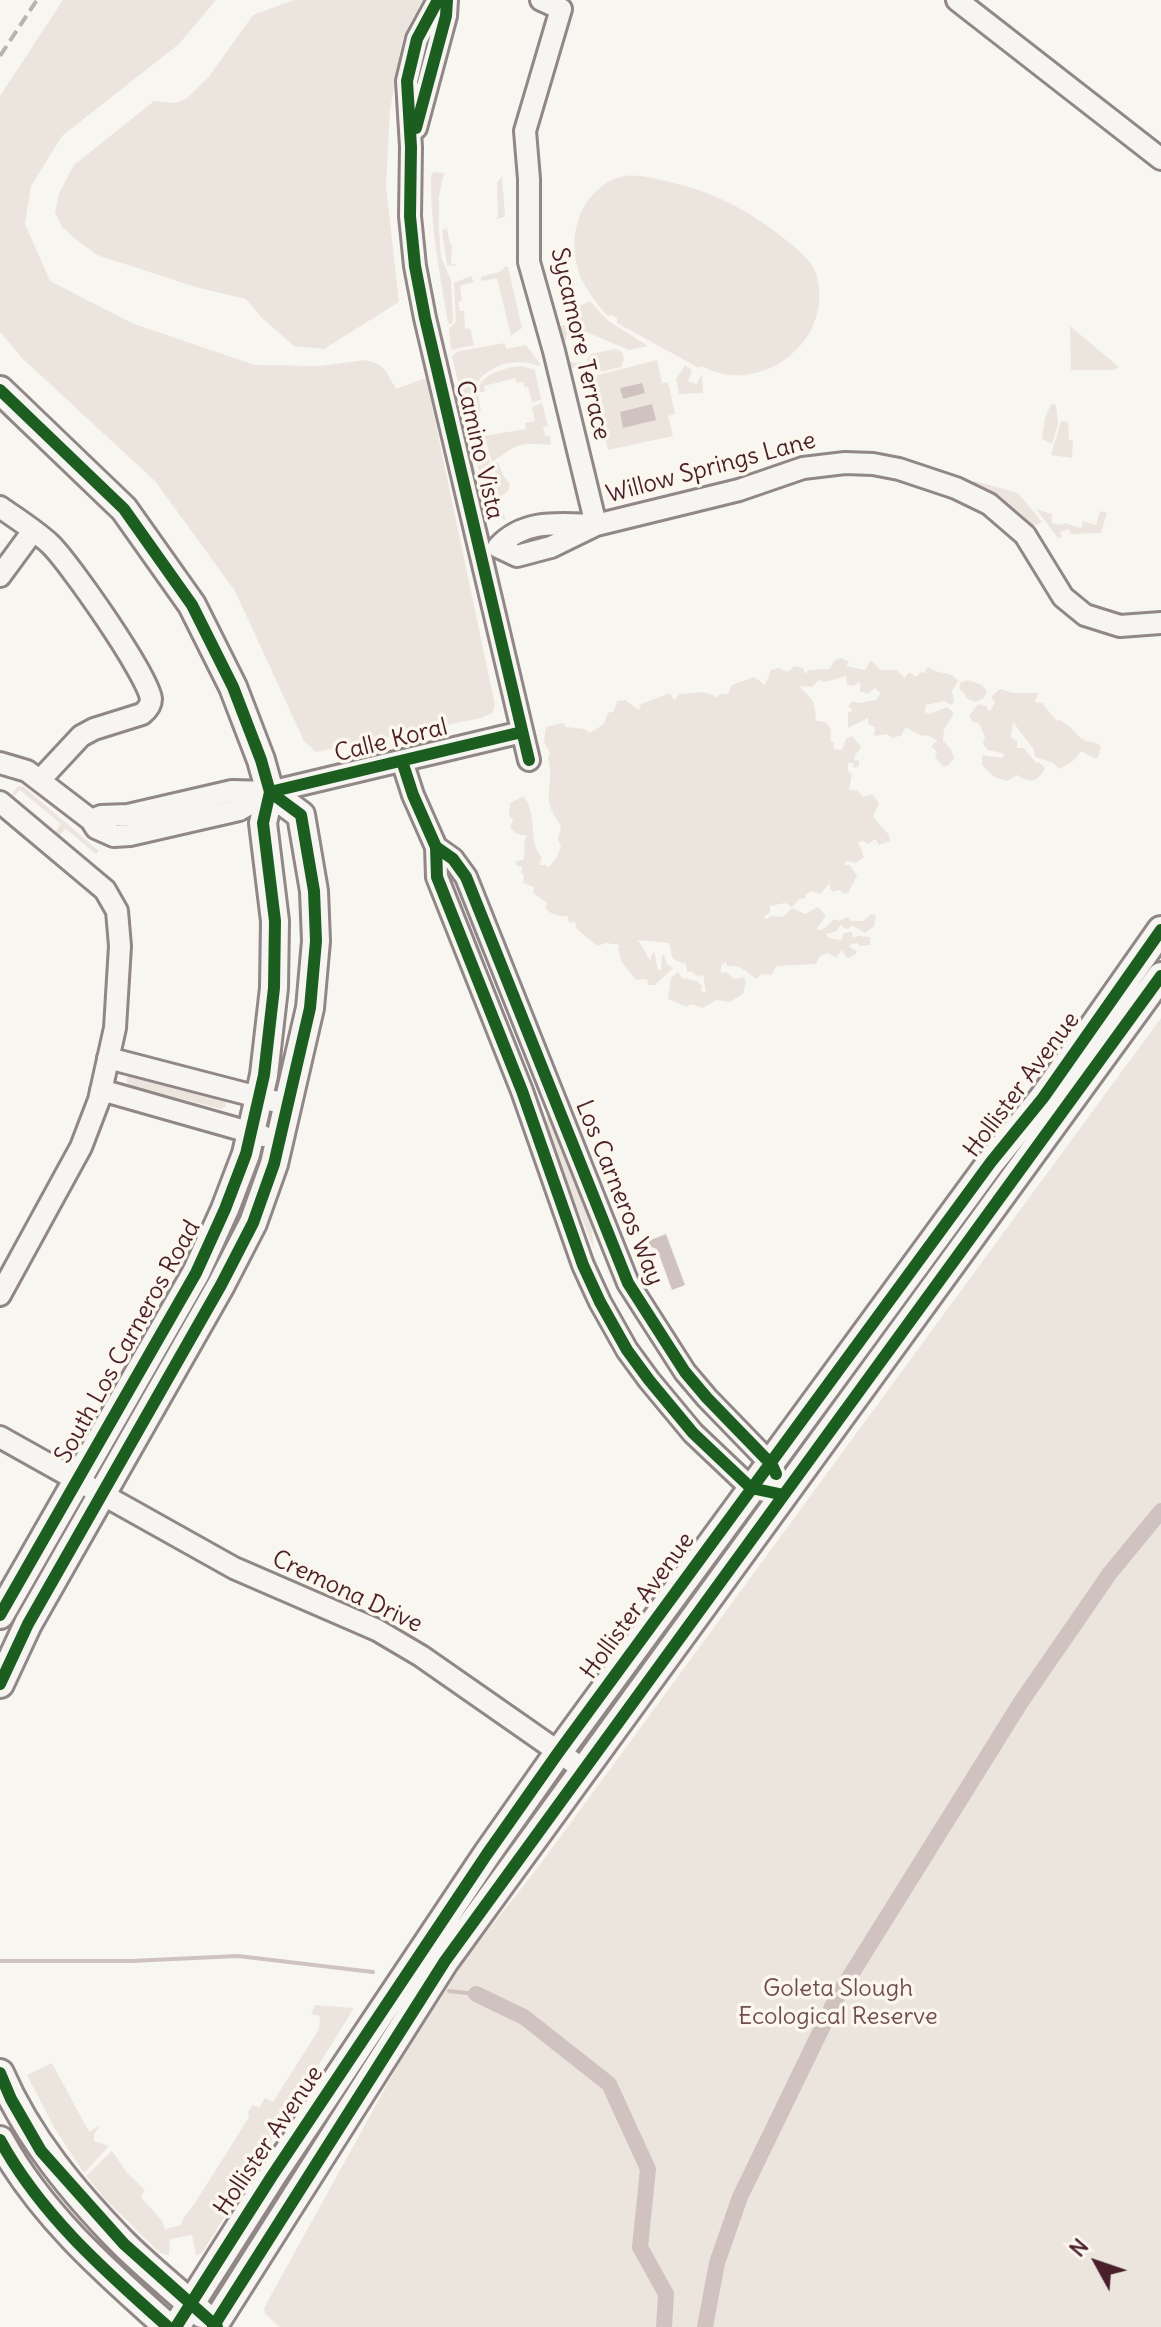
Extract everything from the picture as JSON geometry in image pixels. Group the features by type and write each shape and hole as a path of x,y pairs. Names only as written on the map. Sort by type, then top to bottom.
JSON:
{"main road":[{"name":"South Los Carneros Road","path":"0,390 124,509 192,605 233,687 270,792 263,823 275,921 274,988 260,1097 225,1209 196,1273 0,1615"},
{"path":"0,1684 23,1632 228,1273 253,1223 281,1141 310,1008 316,941 314,891 301,815 270,792"},
{"name":"Hollister Avenue","path":"176,2327 402,1978 558,1753 751,1488 772,1465 991,1162 1043,1098 1161,930"},
{"name":"Hollister Avenue","path":"215,2326 445,1961 1161,976"},
{"path":"0,2074 41,2151 124,2244 215,2326"},
{"path":"0,2140 18,2173 78,2244 168,2327"}],"street":[{"name":"Camino Vista","path":"438,0 423,25 407,72 411,147 410,216 415,266 425,318 489,548 529,760"},
{"name":"Camino Vista","path":"411,147 446,16 447,0"},
{"name":"Sycamore Terrace","path":"541,0 561,9 525,131 529,179 529,262 596,525"},
{"path":"957,0 1161,159"},
{"name":"Willow Springs Lane","path":"489,548 510,534 544,524 596,525 739,490 803,468 845,463 886,467 965,491 1003,513 1025,535 1063,597 1085,615 1120,626 1161,623"},
{"path":"0,507 55,550 96,604 137,667 151,697 150,705 139,716 81,736 40,780"},
{"path":"0,576 33,531"},
{"name":"Calle Koral","path":"0,763 27,771 91,820 96,828 114,836 239,810 270,792 522,732"},
{"name":"Los Carneros Way","path":"402,761 436,847 437,877 522,1091 583,1265 600,1302 627,1350 658,1394 693,1433 751,1488"},
{"path":"0,802 113,899 120,946 115,1028 101,1090 81,1147 0,1295"},
{"name":"Los Carneros Way","path":"436,847 453,859 466,877 628,1283 685,1372 772,1465 784,1495"},
{"path":"108,1058 289,1105"},
{"path":"522,1091 549,1080"},
{"path":"101,1090 281,1141"},
{"name":"Cremona Drive","path":"0,1437 234,1568 377,1630 421,1656 583,1769"},
{"path":"751,1488 784,1495"}],"green space":[{"path":"63,0 216,0 179,44 62,136 31,186 25,224 50,281 134,324 255,365 320,366 366,360 386,371 396,389 426,378 495,705 492,713 481,718 316,752 304,741 235,591 155,481 23,359 0,332 0,96"},
{"path":"294,0 422,0 402,40 390,111 386,185 399,302 324,349 294,346 246,299 199,288 97,255 62,227 55,212 59,193 74,165 154,101 175,103 186,99 207,79 253,15"},
{"path":"434,172 444,173 439,197 439,230 441,257 451,280 451,324 448,323 434,231 431,175"},
{"path":"502,176 505,217 495,219 498,216 497,183"},
{"path":"624,176 666,181 715,196 758,219 804,256 817,277 819,301 814,323 803,342 787,358 768,369 746,375 724,374 702,366 699,368 617,323 617,318 612,315 608,316 582,280 575,248 576,232 579,217 596,191"},
{"path":"447,228 452,244 451,263 458,266 447,265 442,230"},
{"path":"508,267 522,328 511,336 497,278 481,281 481,277"},
{"path":"471,276 474,282 460,286 462,301 458,302 460,311 464,311 465,329 470,328 474,345 451,350 449,329 456,321 454,283"},
{"path":"565,299 575,300 580,306 590,301 607,320 648,346 629,350 579,329 567,334 565,343 568,359 573,363 583,362 580,366 567,369 558,327 572,323"},
{"path":"1070,326 1119,367 1113,370 1071,370"},
{"path":"505,343 506,349 526,345 541,365 505,364 486,374 473,390 471,401 492,469 495,496 506,519 490,518 452,356 459,351"},
{"path":"615,349 622,352 624,360 621,367 595,373 589,368 587,360 591,354"},
{"path":"657,360 662,383 668,382 675,414 668,416 673,436 608,450 590,377"},
{"path":"685,365 692,370 688,381 696,384 702,374 703,393 679,394 676,379"},
{"path":"522,366 535,370 541,400 532,402 528,387 525,388 523,382 517,383 515,378 484,386 485,391 478,393 481,412 478,412 476,392 480,384 493,373"},
{"path":"542,403 548,426 543,427 545,436 550,436 551,445 520,445 492,462 484,436 526,429 525,423 535,421 532,407"},
{"path":"1051,404 1056,405 1058,424 1052,444 1042,439"},
{"path":"1061,421 1068,422 1069,440 1073,440 1072,458 1051,455"},
{"path":"498,462 510,484 508,491 499,498 494,465"},
{"path":"975,481 1018,493 1042,522 1032,527 1007,503 970,483"},
{"path":"1036,509 1052,514 1052,523 1081,528 1083,521 1096,525 1100,511 1107,513 1101,533 1071,534 1069,529 1060,532 1062,537 1058,538"},
{"path":"841,658 849,662 846,666 865,670 871,660 880,670 897,670 905,678 909,672 916,677 928,667 951,675 958,681 952,691 954,702 951,705 944,701 926,705 925,712 929,714 947,707 954,713 944,730 943,741 954,758 943,767 931,746 937,741 928,735 922,736 905,727 902,735 893,738 887,734 874,736 875,727 868,724 868,718 848,728 848,713 853,710 848,706 853,701 876,700 881,693 875,688 868,694 860,691 860,682 853,686 847,684 846,676 825,682 819,680 812,687 799,686 813,703 816,721 829,726 834,749 842,750 846,739 852,736 861,747 854,757 855,761 859,760 859,766 854,768 853,763 848,763 848,771 852,774 849,790 857,790 863,797 872,794 879,803 873,817 889,835 890,841 879,845 875,839 868,844 858,842 864,857 855,863 846,861 845,865 850,865 857,876 848,893 834,892 830,889 830,883 820,894 812,891 792,907 785,903 770,906 770,912 764,917 783,917 792,908 805,914 818,907 826,916 816,930 819,930 834,919 839,921 847,917 851,921 863,921 871,914 876,916 874,926 865,933 852,925 848,929 843,928 841,924 837,931 826,934 829,938 841,940 844,933 852,932 853,938 870,937 870,945 851,944 849,947 857,951 849,958 842,950 836,958 828,953 820,956 816,964 777,966 771,975 760,974 757,979 740,967 727,966 726,962 721,965 721,973 726,972 734,979 743,977 746,981 743,994 730,1002 716,1000 703,1008 690,1004 687,1007 668,999 671,978 678,972 682,978 697,981 702,986 701,991 706,993 703,974 699,977 691,971 687,972 686,964 673,957 669,943 638,940 650,960 654,951 658,970 661,970 662,955 673,968 655,985 648,985 647,979 636,980 621,961 620,945 606,943 597,946 577,929 575,922 569,923 568,916 547,910 547,903 533,893 534,887 523,883 522,866 517,866 516,861 523,860 527,836 515,833 510,827 513,820 509,815 510,803 523,796 528,803 535,844 542,858 539,865 548,868 561,846 558,840 561,826 550,807 550,753 544,742 546,727 563,723 566,727 584,729 590,733 604,724 617,701 625,700 639,710 641,704 670,693 674,700 680,694 702,692 717,698 720,694 728,694 732,685 754,677 765,685 771,670 779,668 787,672 795,666 803,668 805,674 809,670 829,669 835,660"},
{"path":"968,680 982,685 987,691 983,699 975,702 966,698 959,688 961,682"},
{"path":"1000,689 1013,693 1038,693 1035,702 1042,703 1057,721 1066,724 1084,740 1101,746 1098,758 1081,751 1073,761 1059,769 1053,763 1035,757 1034,750 1013,722 1011,737 1017,741 1017,748 1024,748 1036,763 1045,768 1033,780 1017,775 1007,781 994,777 982,765 982,755 1002,758 1005,754 988,750 983,744 985,736 979,724 969,716 978,704 991,710 995,702 991,697"},
{"path":"18,786 24,787 99,851 96,854 66,829 59,835 55,832 61,824 20,790 12,798 0,794 12,794"},
{"path":"448,867 452,867 493,972 474,942"},
{"name":"Goleta Slough Ecological Reserve","path":"1161,1018 1161,2327 280,2327 265,2314 264,2308 425,2016 457,1969 536,1870"},
{"path":"132,1074 225,1098 226,1106 221,1109 128,1085 126,1078"},
{"path":"547,1109 550,1110 590,1215 594,1249 553,1148 547,1128"},
{"path":"747,1516 750,1519 640,1668 610,1719 586,1739"},
{"path":"315,2005 354,2008 202,2253 196,2255 192,2235 170,2239 169,2255 160,2253 86,2176 112,2151 128,2174 145,2190 141,2197 165,2229 181,2225 249,2117 248,2112 253,2105 259,2108 265,2098 273,2102 319,2029 320,2016 311,2014"},
{"path":"52,2063 89,2132 101,2125 94,2134 94,2141 109,2146 84,2173 55,2129 27,2075"}],"shaded area":[{"path":"642,383 645,393 623,399 620,388"},
{"path":"652,404 656,420 623,428 620,412"},
{"path":"666,1234 685,1285 672,1290 657,1249 651,1247 648,1241"}],"waterway":[{"path":"705,2327 717,2263 740,2197 837,1997 1021,1702 1110,1573 1161,1511"},
{"path":"0,1961 131,1961 238,1956 373,1972"},
{"path":"449,1991 476,1994"},
{"path":"476,1994 524,2017 609,2084 648,2169 640,2247 666,2294 664,2327"}],"railway":[{"path":"0,56 37,0"}],"cycle path":[{"path":"438,0 417,39 407,81 411,147 410,216 415,266 529,760"},
{"path":"416,128 446,16 447,0"},
{"path":"0,390 124,509 192,605 233,687 270,792 263,823 275,921 274,988 264,1075 246,1154 225,1209 196,1273 0,1615"},
{"path":"270,792 522,732"},
{"path":"402,761 436,847 437,877 522,1091 583,1265 600,1302 627,1350 693,1433 751,1488 784,1495"},
{"path":"0,1684 28,1624 221,1285 253,1223 274,1164 310,1008 316,941 314,891 301,815 270,792"},
{"path":"436,847 453,859 466,877 628,1283 685,1372 772,1465 776,1474"},
{"path":"176,2327 272,2176 558,1753 991,1162 1043,1098 1161,930"},
{"path":"213,2327 445,1961 1161,976"},
{"path":"0,2073 41,2151 124,2244 217,2327"},
{"path":"0,2140 35,2193 76,2241 168,2327"}]}
